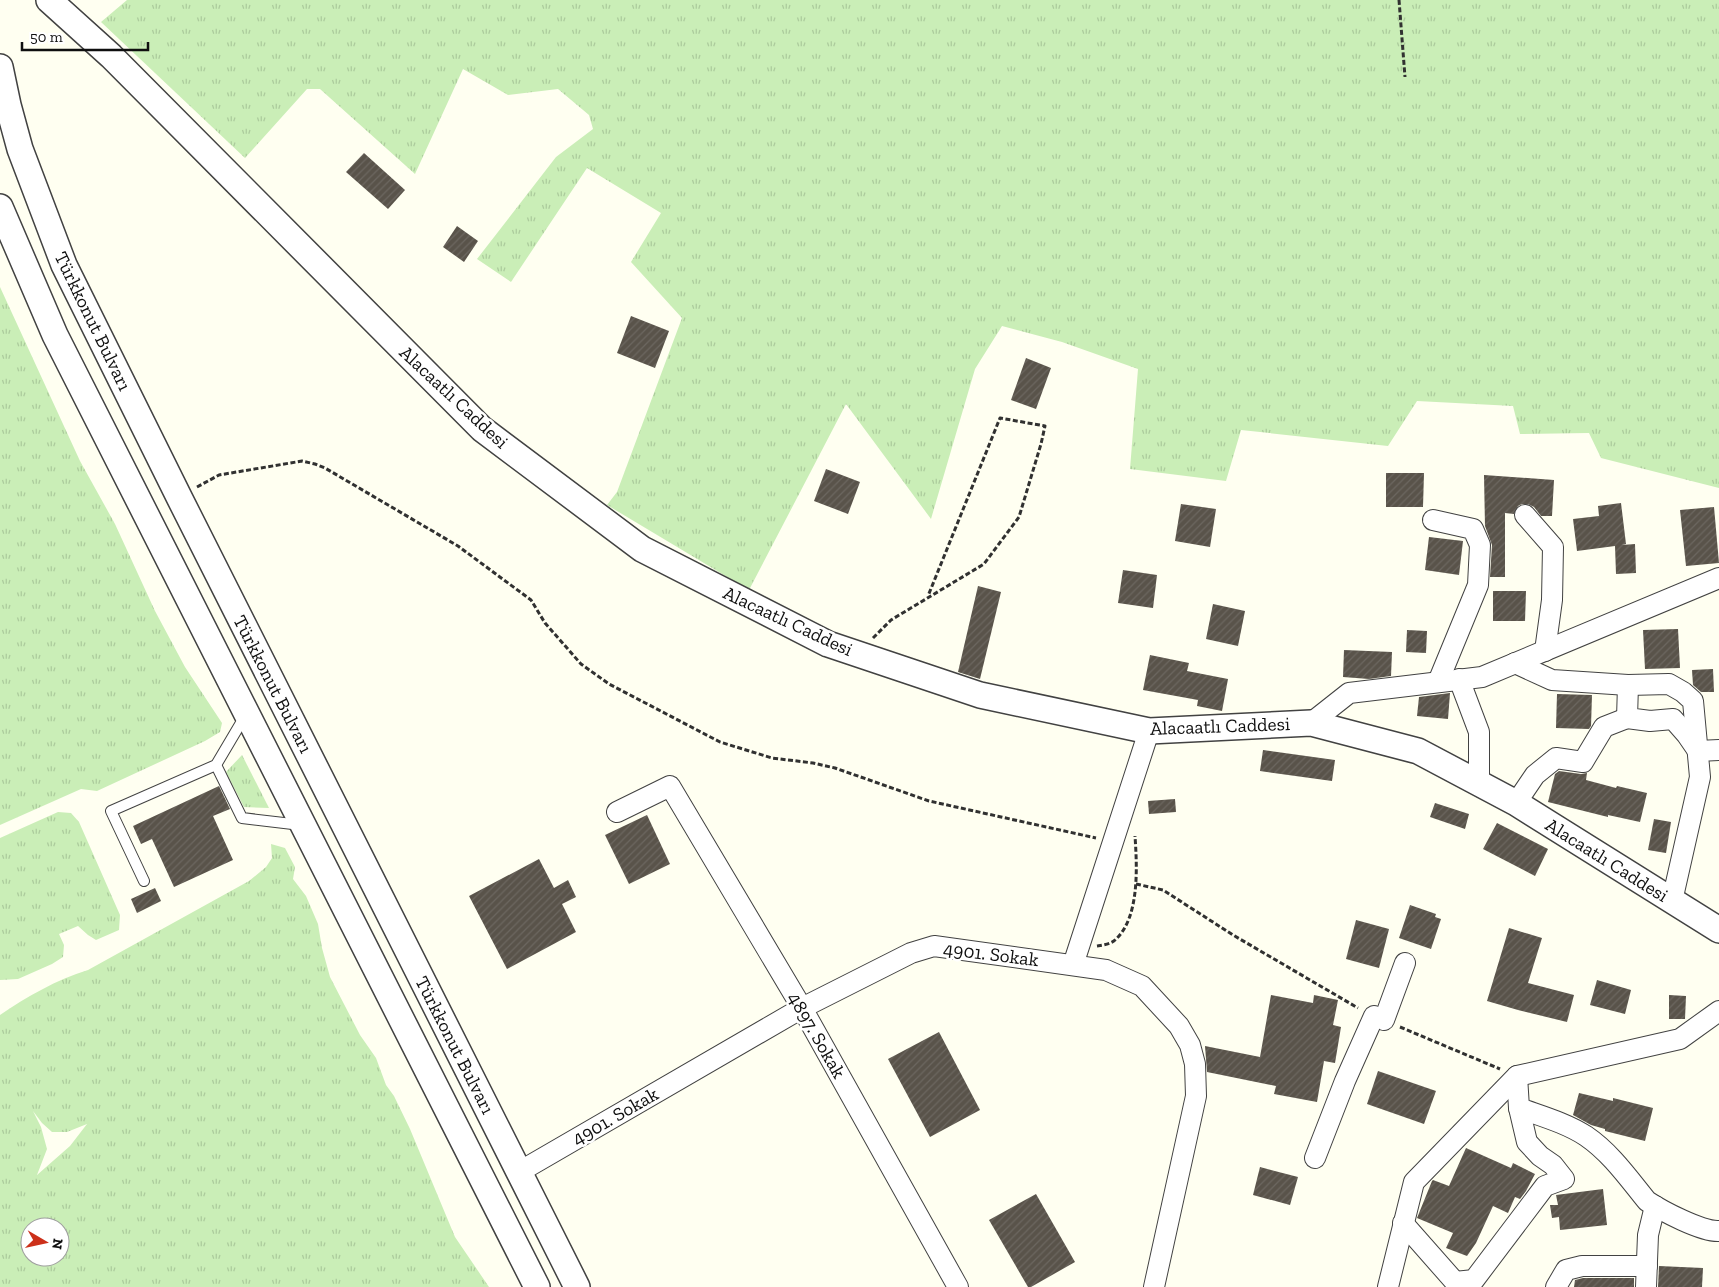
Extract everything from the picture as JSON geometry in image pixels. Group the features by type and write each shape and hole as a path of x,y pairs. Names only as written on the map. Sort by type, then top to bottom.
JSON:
{"street":[{"name":"Alacaatlı Caddesi","path":"49,0 111,56 482,429 642,549 828,644 980,695 1149,731 1311,723 1418,751 1516,803 1719,930"},
{"name":"Türkkonut Bulvarı","path":"0,67 20,149 64,265 577,1287"},
{"name":"Türkkonut Bulvarı","path":"0,207 55,335 537,1287"},
{"path":"1525,516 1553,547 1552,600 1545,651"},
{"path":"1433,520 1473,529 1480,545 1478,585 1438,682"},
{"path":"1311,723 1349,693 1482,677 1719,578"},
{"path":"1515,663 1552,680 1628,685 1669,684 1683,692 1692,701 1700,777 1672,900"},
{"path":"1459,679 1479,732 1479,783"},
{"path":"1627,718 1628,685"},
{"path":"1516,803 1535,775 1556,758 1583,762 1604,727 1627,718 1650,721 1674,719 1698,751"},
{"path":"1076,956 1149,731"},
{"path":"1698,751 1719,750"},
{"name":"4897. Sokak","path":"617,812 670,786 802,1008 958,1287"},
{"name":"4901. Sokak","path":"519,1172 802,1008 911,953 934,946 1076,956 1142,986 1179,1026 1193,1054 1197,1080 1196,1096 1154,1287"},
{"path":"1315,1158 1345,1081 1379,1018 1405,963"},
{"path":"1388,1287 1414,1182 1517,1076 1680,1039 1719,1011"},
{"path":"1403,1223 1458,1284 1474,1280 1545,1186 1564,1179 1554,1165 1540,1156 1527,1142 1519,1108 1517,1076"},
{"path":"1519,1108 1565,1125 1587,1137 1609,1155 1647,1201 1655,1206 1692,1224 1712,1231 1719,1231"},
{"path":"1646,1287 1648,1235 1655,1206"},
{"path":"1556,1287 1566,1270 1582,1266 1647,1266"}],"lane":[{"path":"144,881 111,811 216,765 247,713"},
{"path":"216,765 242,818 304,826"}],"path":[{"path":"1398,0 1405,77"},
{"path":"856,654 891,620 984,564 1019,517 1045,426 1000,418 928,596"},
{"path":"179,497 219,475 302,461 315,464 458,546 531,600 545,623 581,664 608,684 720,742 772,758 835,768 929,801 1114,842"},
{"path":"1076,956 1099,945 1114,942 1123,931 1131,915 1136,884 1135,834"},
{"path":"1136,884 1163,890 1350,1005 1430,1041 1517,1076"}],"green space":[{"path":"127,0 1719,0 1719,488 1601,458 1589,433 1520,434 1513,406 1417,401 1388,446 1241,430 1226,481 1130,469 1138,369 1062,342 1002,326 975,369 931,519 846,404 749,590 607,505 617,492 682,318 631,262 661,213 587,168 511,282 477,259 556,157 593,129 589,115 558,89 508,95 463,69 415,174 320,89 307,89 245,158 101,22"},
{"path":"0,287 80,461 115,524 155,611 185,667 222,723 220,732 205,741 97,791 81,789 0,825"},
{"path":"242,755 269,808 244,807 226,772"},
{"path":"58,812 71,813 79,822 120,915 119,930 96,940 78,926 59,934 64,945 63,957 18,979 0,980 0,838"},
{"path":"271,844 285,848 295,867 293,879 306,896 318,924 330,977 360,1035 376,1058 386,1085 394,1096 410,1129 455,1237 489,1287 0,1287 0,1015 42,989 88,970 249,881 266,867 272,858","holes":["33,1111 52,1132 67,1132 87,1124 70,1146 37,1175 47,1149 41,1127"]}],"building":[{"path":"364,153 405,190 388,209 346,172"},
{"path":"457,226 478,241 464,262 443,247"},
{"path":"631,316 669,331 655,368 617,353"},
{"path":"1026,358 1051,368 1036,409 1011,400"},
{"path":"826,469 860,482 848,514 814,501"},
{"path":"1386,473 1424,473 1423,507 1386,507"},
{"path":"1484,475 1554,480 1552,516 1541,516 1534,507 1528,504 1518,506 1514,514 1505,513 1505,577 1490,577 1492,545 1485,526"},
{"path":"1621,503 1626,544 1622,545 1635,544 1636,573 1616,574 1615,546 1577,551 1573,519 1599,516 1598,506"},
{"path":"1181,504 1216,509 1210,547 1175,541"},
{"path":"1714,507 1719,563 1686,566 1680,510"},
{"path":"1429,537 1463,541 1459,575 1425,570"},
{"path":"1123,570 1157,575 1153,608 1118,603"},
{"path":"978,586 1001,592 980,679 958,672"},
{"path":"1493,591 1526,591 1525,621 1493,621"},
{"path":"1213,604 1245,611 1238,646 1206,639"},
{"path":"1678,629 1680,668 1645,669 1643,630"},
{"path":"1407,630 1427,631 1426,653 1406,652"},
{"path":"1344,650 1392,652 1391,676 1369,679 1343,677"},
{"path":"1150,655 1189,663 1187,671 1228,679 1222,711 1197,706 1198,700 1143,690"},
{"path":"1713,669 1714,692 1701,692 1693,685 1692,670"},
{"path":"1450,693 1448,719 1417,716 1419,697"},
{"path":"1557,694 1592,695 1591,726 1589,729 1556,728"},
{"path":"1263,750 1335,760 1332,781 1260,771"},
{"path":"1559,771 1587,773 1586,780 1616,788 1617,786 1647,793 1640,822 1608,815 1608,817 1548,802 1555,774"},
{"path":"219,786 230,809 213,816 233,860 174,887 152,839 141,844 133,826"},
{"path":"1175,799 1176,812 1149,814 1148,801"},
{"path":"1435,803 1469,814 1465,829 1430,817"},
{"path":"647,815 670,864 629,884 605,835"},
{"path":"1654,819 1671,822 1666,853 1648,850"},
{"path":"1497,823 1548,849 1535,876 1483,849"},
{"path":"539,859 554,888 568,880 576,897 562,904 576,932 507,969 469,896"},
{"path":"155,888 161,901 137,913 131,899"},
{"path":"1410,905 1436,914 1435,917 1441,919 1431,949 1399,938"},
{"path":"1356,920 1389,929 1379,968 1346,959"},
{"path":"1509,928 1542,938 1528,983 1574,995 1567,1022 1487,1001"},
{"path":"1597,980 1631,990 1625,1014 1590,1005"},
{"path":"1271,995 1313,1003 1314,995 1338,1000 1333,1025 1341,1027 1335,1063 1324,1061 1317,1102 1274,1094 1276,1086 1207,1072 1205,1046 1260,1057"},
{"path":"1669,995 1686,996 1685,1019 1669,1019"},
{"path":"939,1032 980,1110 930,1137 888,1059"},
{"path":"1378,1071 1436,1091 1424,1124 1367,1104"},
{"path":"1579,1093 1613,1101 1613,1098 1653,1108 1645,1141 1605,1131 1605,1129 1591,1125 1573,1115"},
{"path":"1466,1148 1511,1168 1513,1163 1535,1174 1520,1199 1515,1197 1508,1213 1493,1206 1476,1243 1467,1256 1446,1248 1453,1233 1417,1218 1432,1181 1449,1186"},
{"path":"1260,1167 1298,1177 1290,1205 1253,1195"},
{"path":"1603,1189 1607,1225 1560,1230 1559,1217 1552,1218 1550,1205 1558,1205 1556,1195"},
{"path":"1036,1194 1075,1262 1028,1287 989,1220"},
{"path":"1659,1266 1703,1268 1702,1287 1658,1287"},
{"path":"1583,1278 1634,1278 1634,1287 1574,1287 1575,1280"}]}
